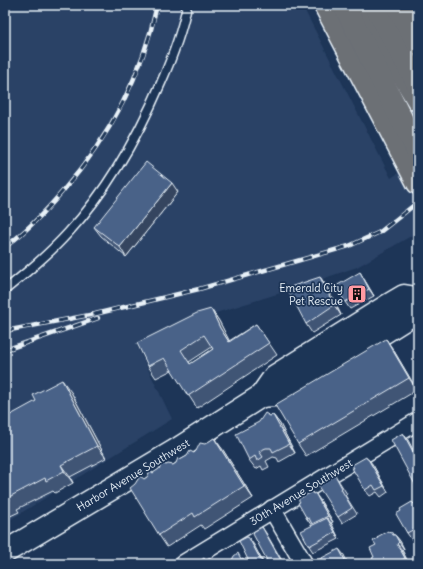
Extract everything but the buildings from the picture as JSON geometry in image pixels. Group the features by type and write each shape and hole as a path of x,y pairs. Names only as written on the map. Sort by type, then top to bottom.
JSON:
{"main road":[{"path":"325,5 413,158"},
{"path":"344,5 413,158 418,183"},
{"path":"361,5 418,100"},
{"path":"375,5 418,84"},
{"path":"397,5 418,44"},
{"path":"412,5 418,18"},
{"name":"Harbor Avenue Southwest","path":"5,552 166,456 260,396 275,376 404,296 417,298"}],"street":[{"name":"30th Avenue Southwest","path":"183,564 418,421"},
{"path":"272,509 304,564"}],"lane":[{"path":"5,290 36,264 69,232 96,198 124,158 150,108 170,61 187,5"}],"shaded area":[{"path":"5,5 302,5 391,178 418,160 418,232 357,267 290,290 180,324 137,346 172,419 5,523"}],"railway":[{"path":"5,247 28,228 56,199 95,150 122,104 133,81 151,31 157,5"},
{"path":"5,331 95,314 199,289 349,246 380,232 418,202"},
{"path":"5,350 98,318"}],"place":[{"name":"Emerald City Pet Rescue","path":"357,294"}]}
